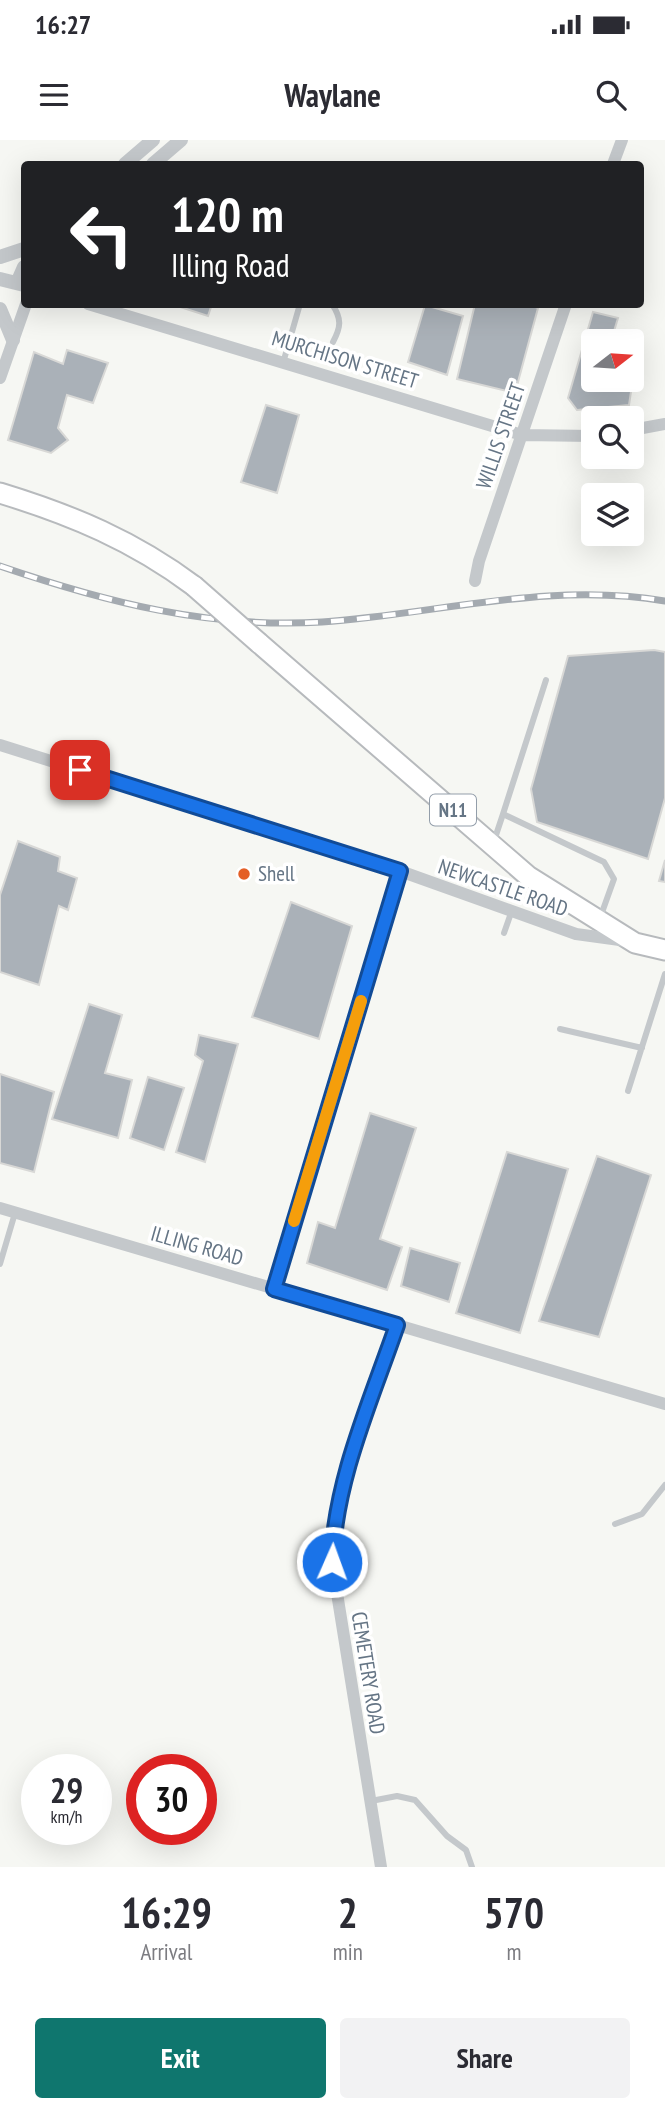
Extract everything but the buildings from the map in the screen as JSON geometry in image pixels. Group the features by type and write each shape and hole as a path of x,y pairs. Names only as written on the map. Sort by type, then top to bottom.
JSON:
{"highway":[{"name":"N11","path":"0,493 104,529 150,555 194,586 550,891 635,943 665,950"}],"street":[{"path":"128,161 153,140"},
{"path":"156,161 181,140"},
{"path":"615,161 622,140"},
{"path":"0,257 21,250"},
{"path":"0,279 21,284"},
{"name":"MURCHISON STREET","path":"101,308 522,435 581,436"},
{"name":"WILLIS STREET","path":"475,581 479,561 565,308"},
{"path":"0,309 12,340"},
{"path":"0,378 3,361 23,310"},
{"path":"644,428 665,424"},
{"name":"NEWCASTLE ROAD","path":"0,745 400,871 511,913 576,934 635,943"},
{"path":"274,1289 400,871"},
{"name":"ILLING ROAD","path":"0,1208 665,1404"},
{"name":"CEMETERY ROAD","path":"381,1867 332,1562 334,1527 352,1452 397,1325"}],"lane":[{"path":"283,363 299,308"},
{"path":"333,342 340,328 339,316 334,308"},
{"path":"493,844 546,680"},
{"path":"503,814 604,862 614,879 600,920"},
{"path":"504,933 511,913"},
{"path":"628,1091 665,974"},
{"path":"560,1029 642,1048"},
{"path":"0,1264 15,1213"},
{"path":"615,1524 642,1514 665,1485"},
{"path":"370,1801 397,1796 415,1800 447,1836 466,1850 472,1867"}],"railway":[{"path":"0,566 118,601 199,617 239,621 322,622 536,597 622,596 665,601"}],"slow traffic":[{"path":"294,1221 361,1001"}],"place":[{"name":"Shell","path":"244,874"}],"route":[{"path":"80,770 400,871 274,1289 397,1325 344,1481 334,1527 332,1562"}]}
